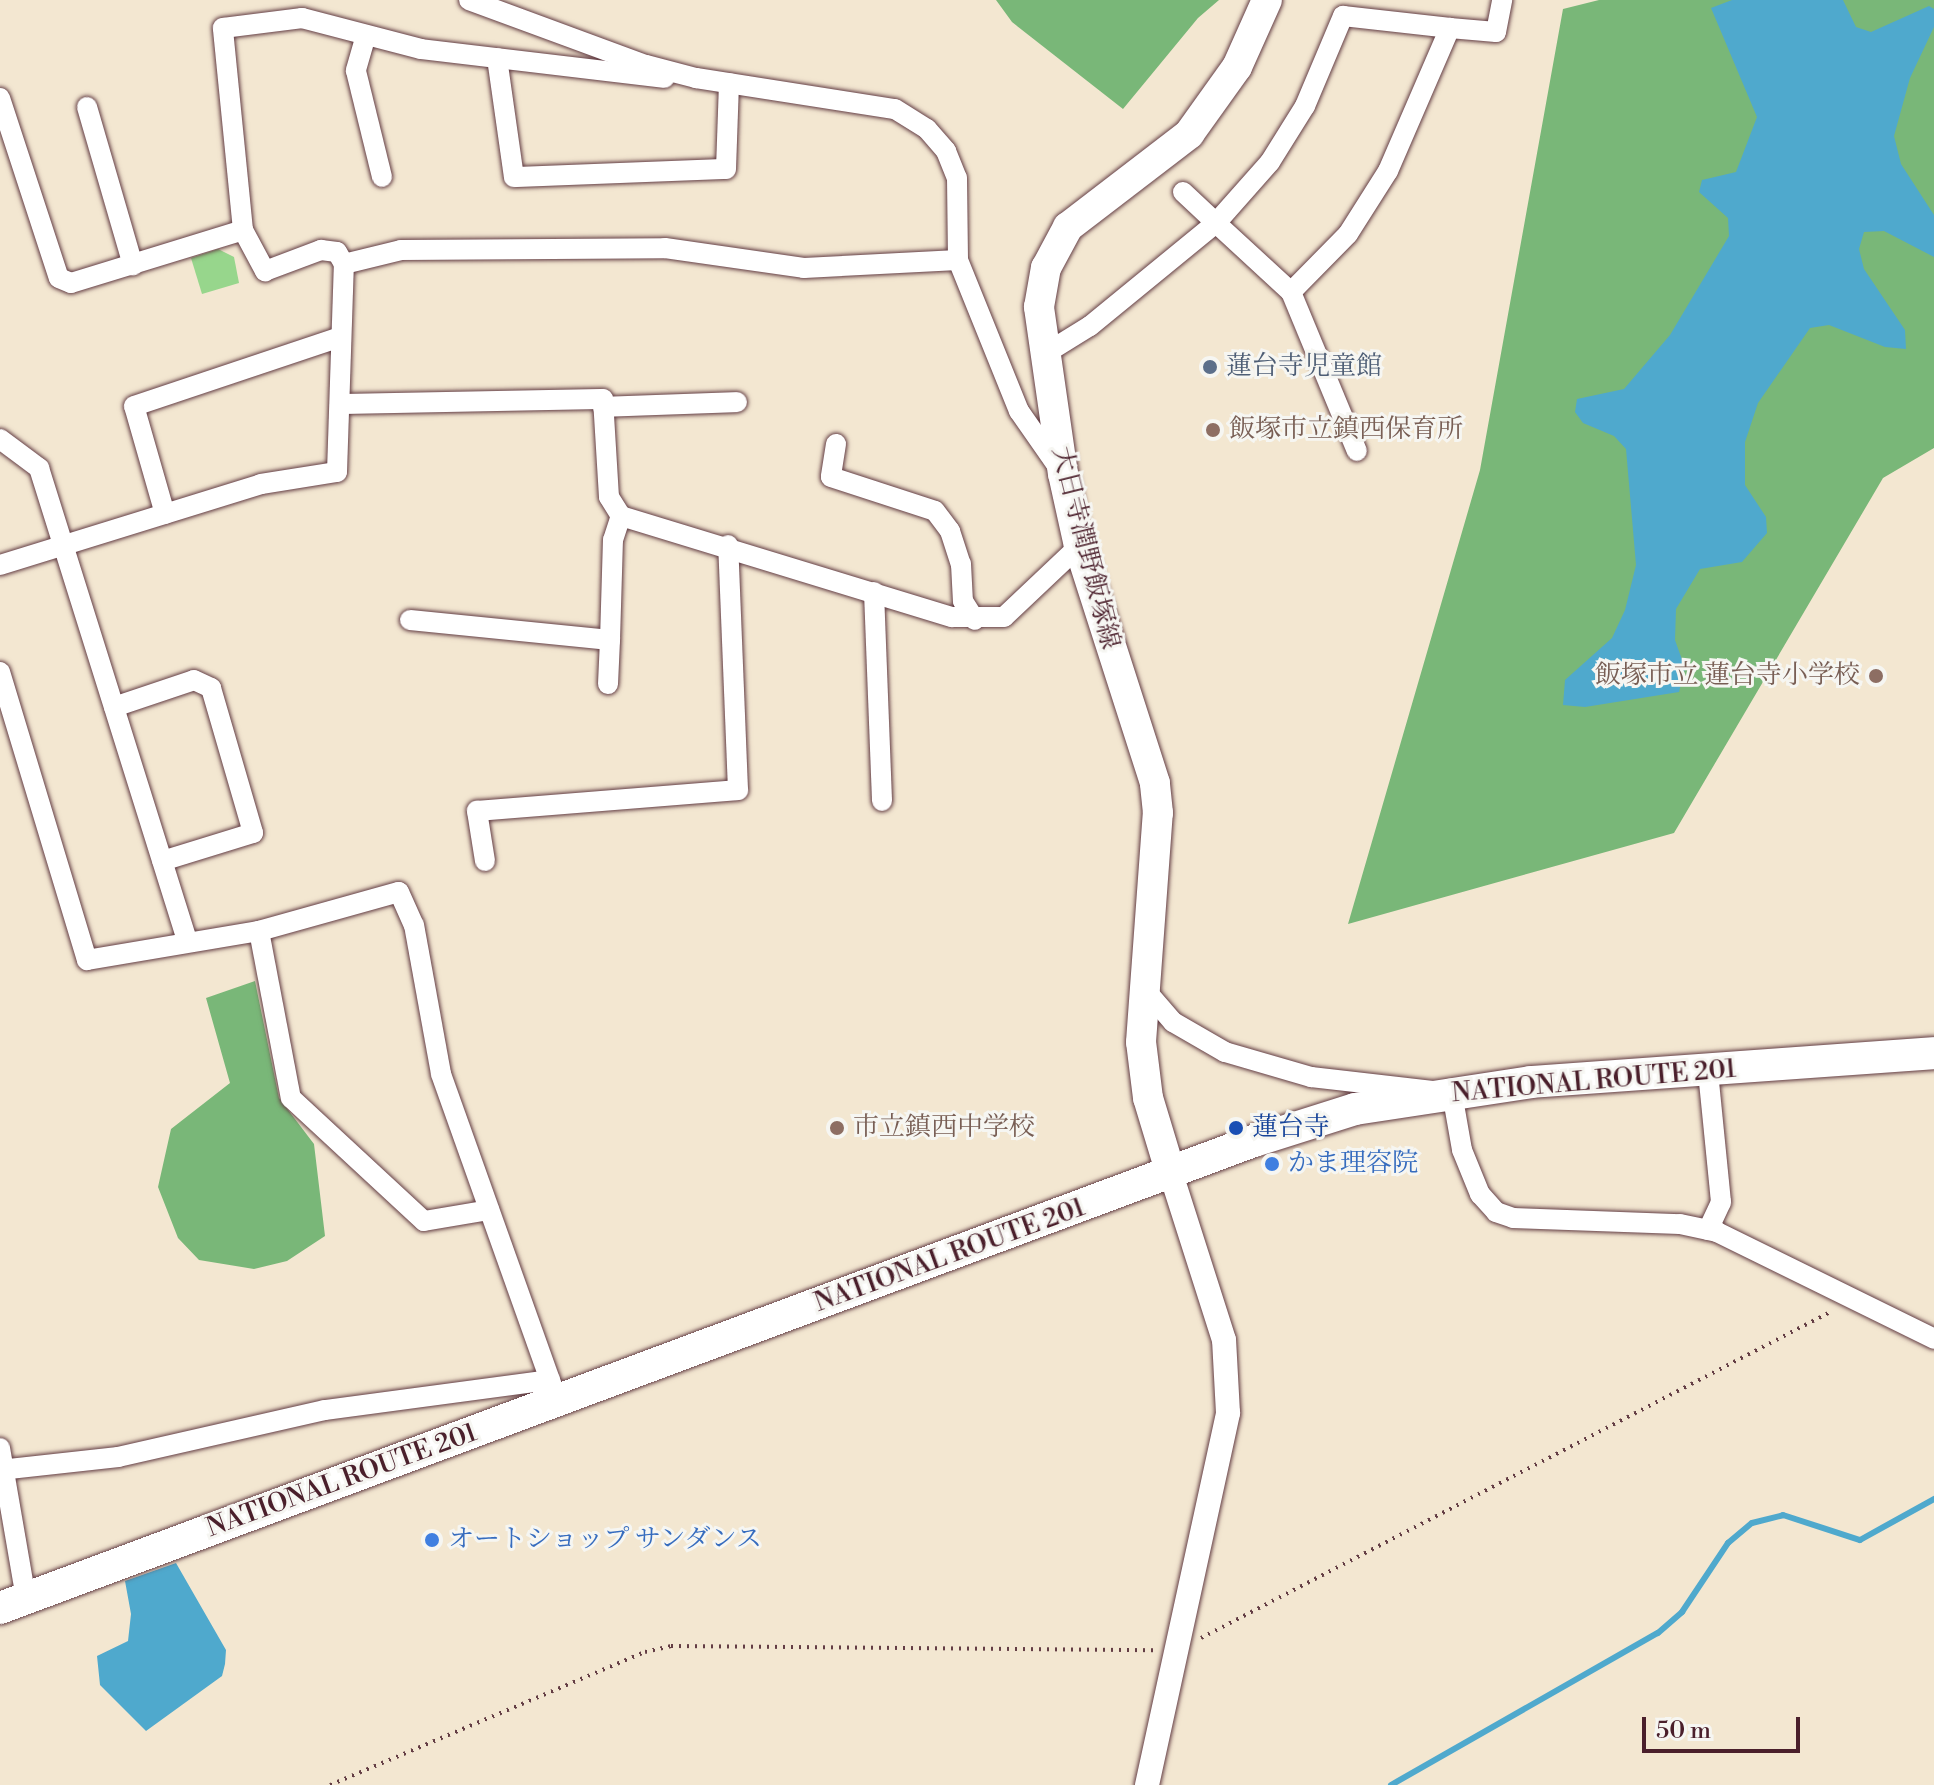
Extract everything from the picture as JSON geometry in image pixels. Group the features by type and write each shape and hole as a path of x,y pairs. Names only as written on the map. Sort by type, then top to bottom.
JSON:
{"highway":[{"name":"NATIONAL ROUTE 201","path":"13,1603 553,1390 1355,1109 1531,1082 1934,1053"}],"main road":[{"name":"大日寺潤野飯塚線","path":"1171,1174 1148,1098 1142,986 1158,813 1155,783 1079,546 1043,355 1039,307 1046,268 1068,227 1189,134 1237,67 1267,0"}],"street":[{"path":"469,0 536,29 696,78 895,109 927,129 946,151 957,178 958,260 1019,411 1063,474"},
{"path":"1043,355 1090,326 1216,223 1277,151 1305,106 1343,16 1496,32 1502,0"},
{"path":"0,565 261,484 337,472 344,264 337,252 321,250 265,271 243,230 223,28 302,18 421,49 647,78 696,78"},
{"path":"1291,292 1348,234 1388,171 1450,28"},
{"path":"366,35 356,71 382,177"},
{"path":"497,58 514,177 726,169 729,83"},
{"path":"0,98 59,278 71,283 243,230"},
{"path":"87,107 133,265"},
{"path":"1183,192 1291,292 1357,451"},
{"path":"344,264 416,249 665,248 804,268 958,260"},
{"path":"165,514 134,406 340,337"},
{"path":"340,404 603,399 609,497 621,516 975,620 1004,617 1079,546"},
{"path":"603,407 737,402"},
{"path":"0,439 39,468 187,941"},
{"path":"836,444 831,477 935,511 950,531 961,564 963,601 975,620"},
{"path":"608,684 613,540 621,516"},
{"path":"485,861 477,811 738,790 728,545"},
{"path":"874,592 882,801"},
{"path":"410,620 610,640"},
{"path":"0,672 3,697 87,960 259,931 399,892 414,925 441,1074 553,1390 325,1410 118,1457 2,1470"},
{"path":"114,707 194,680 211,688 253,833 162,861"},
{"path":"259,931 291,1098 424,1221 489,1210"},
{"path":"1142,986 1173,1022 1225,1052 1311,1077 1452,1093 1462,1150 1480,1194 1496,1212 1513,1218 1667,1223 1708,1230 1934,1339"},
{"path":"1708,1071 1721,1202 1708,1230"},
{"path":"1147,1785 1179,1650 1228,1413 1228,1368 1171,1174"},
{"path":"0,1448 13,1603"}],"path":[{"path":"330,1785 645,1652 671,1646 1179,1650 1852,1300"}],"green space":[{"path":"996,0 1219,0 1198,18 1123,109 1012,22"},
{"path":"1599,0 1934,0 1934,448 1883,478 1674,833 1348,924 1480,470 1563,9"},
{"path":"218,249 234,257 239,283 202,294 191,258"},
{"path":"255,981 279,1098 314,1144 325,1236 287,1261 254,1269 199,1260 178,1238 158,1187 171,1129 230,1083 206,998"}],"water":[{"path":"1732,0 1843,0 1856,27 1871,32 1929,6 1934,9 1934,27 1910,78 1894,136 1901,164 1934,215 1934,257 1884,231 1864,232 1859,249 1864,269 1905,330 1906,349 1885,347 1829,325 1810,328 1758,403 1745,442 1745,485 1766,517 1767,533 1742,562 1700,569 1676,609 1675,640 1685,668 1679,692 1585,707 1563,705 1565,680 1612,638 1625,610 1636,565 1626,449 1614,436 1583,423 1575,412 1577,399 1624,389 1670,335 1729,236 1728,218 1699,192 1702,180 1736,172 1757,117 1711,8"},
{"path":"176,1563 226,1650 225,1664 222,1676 146,1731 100,1685 97,1656 128,1641 131,1614 125,1581"}],"waterway":[{"path":"1391,1785 1658,1633 1682,1612 1728,1543 1752,1523 1783,1515 1860,1540 1934,1499"}],"place":[{"name":"蓮台寺児童館","path":"1210,367"},
{"name":"飯塚市立鎮西保育所","path":"1213,430"},
{"name":"飯塚市立 蓮台寺小学校","path":"1876,676"},
{"name":"市立鎮西中学校","path":"837,1128"},
{"name":"蓮台寺","path":"1236,1128"},
{"name":"かま理容院","path":"1272,1164"},
{"name":"オートショップ サンダンス","path":"432,1540"}]}
